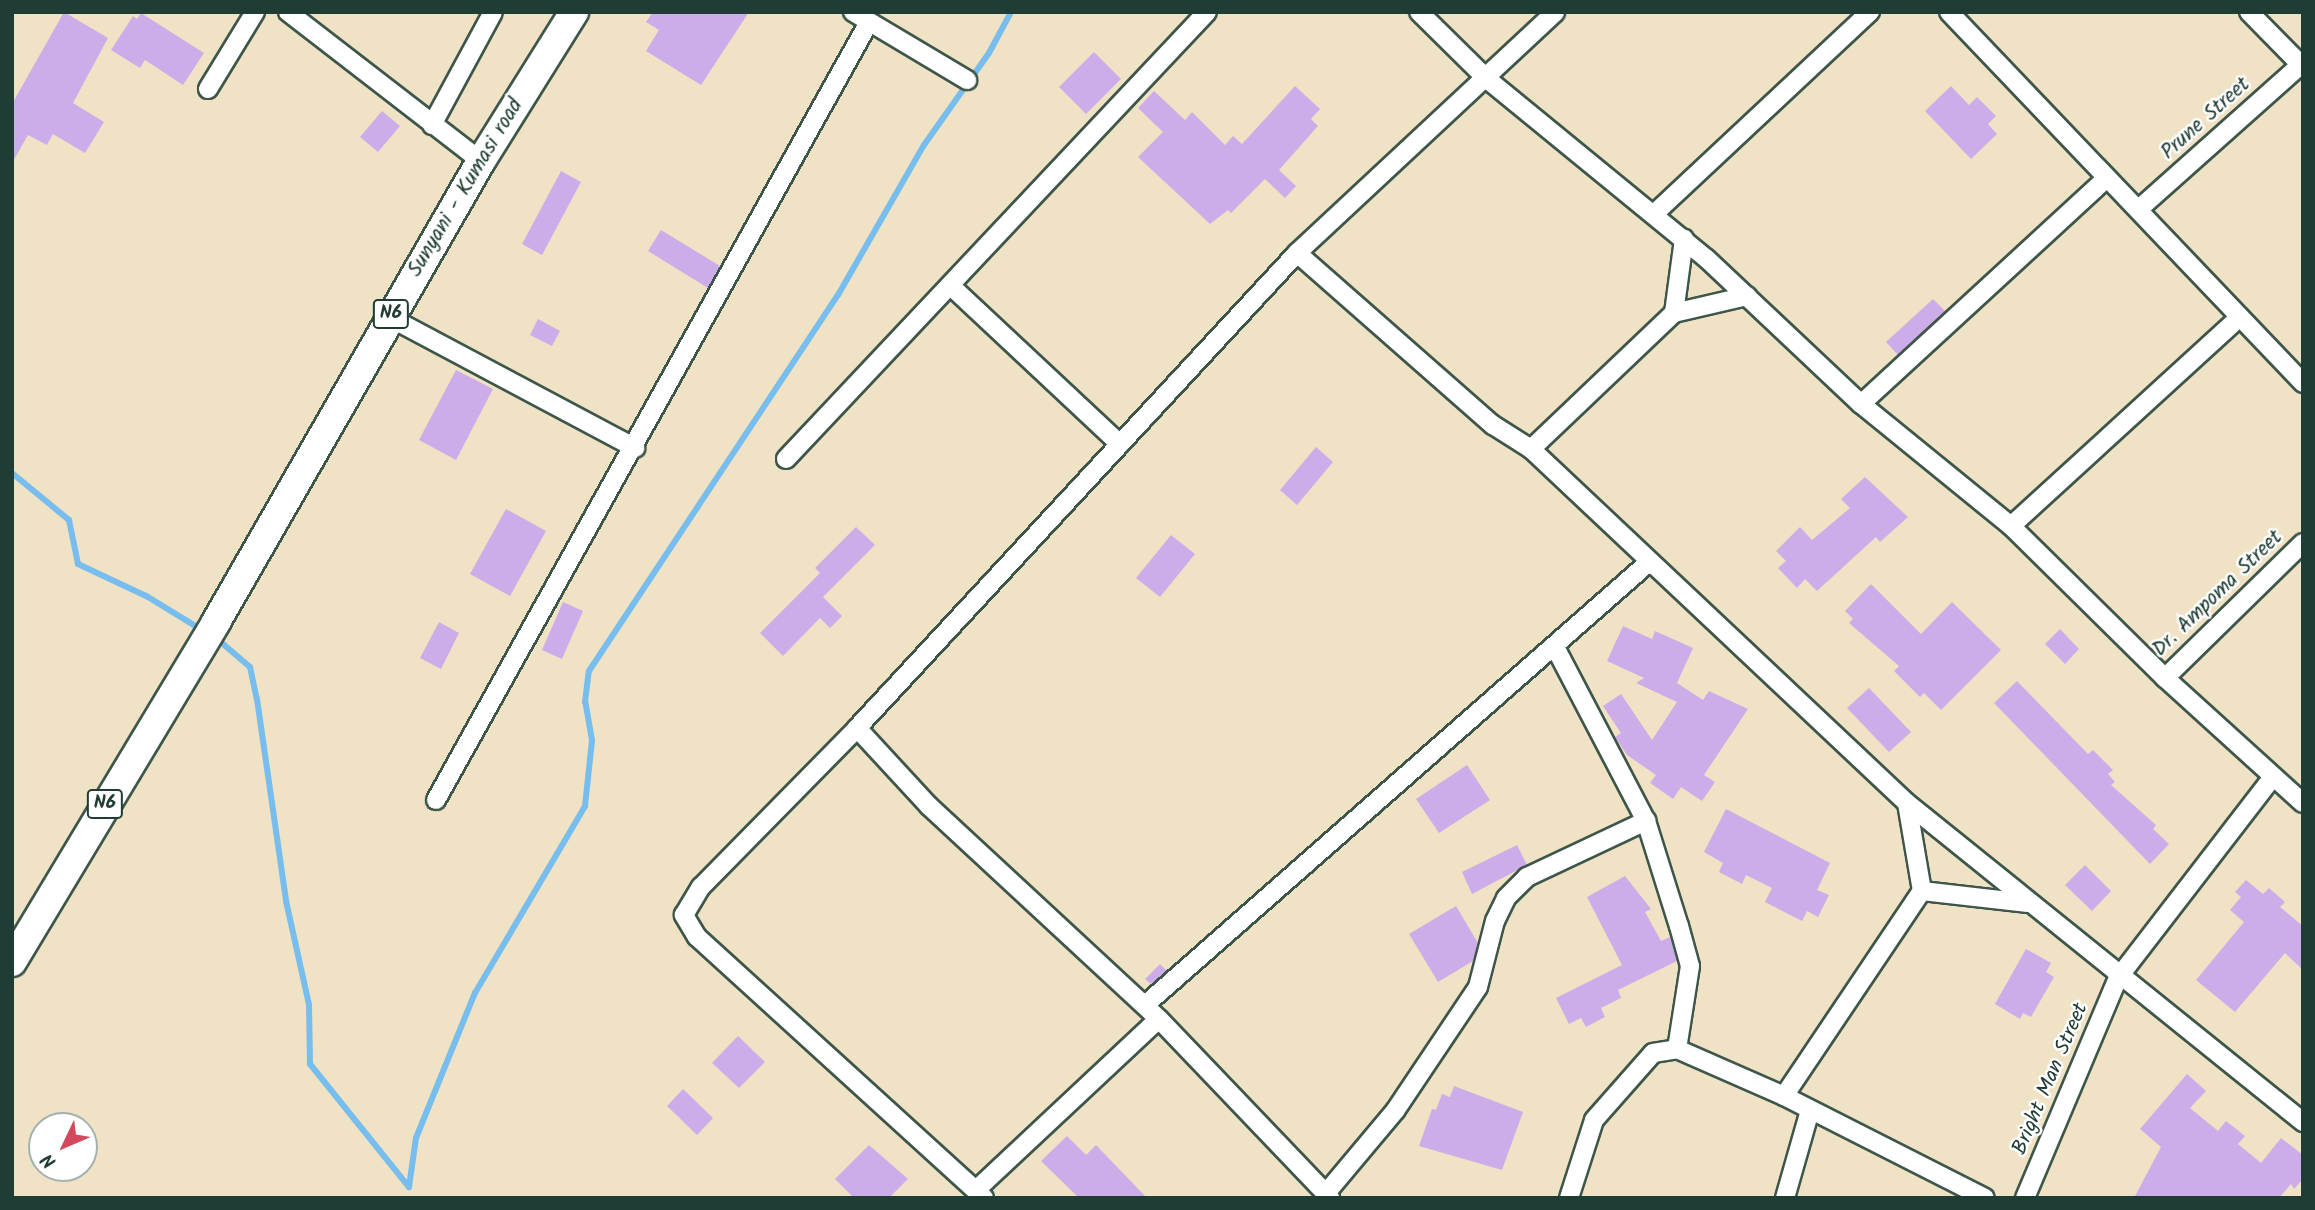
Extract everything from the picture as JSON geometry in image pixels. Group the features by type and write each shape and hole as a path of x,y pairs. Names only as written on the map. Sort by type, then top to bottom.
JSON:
{"main road":[{"name":"Sunyani - Kumasi road","path":"12,962 216,622 481,161 575,12"}],"street":[{"path":"208,89 255,12"},
{"path":"289,12 481,161"},
{"path":"432,125 493,12"},
{"path":"853,12 967,80"},
{"path":"786,460 952,287 1207,12"},
{"path":"1159,1019 980,1194 696,937 684,915 701,887 857,728 1297,253 1487,79 1555,12"},
{"path":"1654,214 1870,12"},
{"path":"1949,12 2107,178 2140,208 2303,383"},
{"path":"2249,12 2302,65"},
{"path":"1424,15 1487,79 1684,239 1861,404 2011,526 2165,678 2303,803"},
{"path":"436,800 635,448 869,22"},
{"name":"Prune Street","path":"2140,208 2302,65"},
{"path":"1861,404 2107,178"},
{"path":"1674,313 1684,239"},
{"path":"1297,253 1493,425 1531,449 1907,803 2119,978 2303,1122"},
{"path":"952,287 1120,444"},
{"path":"1531,449 1674,313 1747,296"},
{"path":"389,317 635,448"},
{"path":"2011,526 2240,317"},
{"name":"Dr. Ampoma Street","path":"2165,678 2303,543"},
{"path":"1145,1005 1555,648 1648,562"},
{"path":"1555,648 1646,821 1690,966 1677,1049"},
{"path":"857,728 929,806 1145,1005 1329,1195 1395,1111 1478,987 1495,920 1506,898 1527,877 1646,821"},
{"name":"Bright Man Street","path":"2025,1198 2119,978 2273,777"},
{"path":"1784,1096 1922,891 1907,803"},
{"path":"1922,891 2028,903"},
{"path":"1569,1198 1594,1120 1653,1053 1677,1049 1784,1096 1985,1198"},
{"path":"1785,1198 1810,1110"}],"building":[{"path":"64,12 108,38 73,103 104,122 85,153 53,134 47,145 28,135 12,163 12,104"},
{"path":"653,12 749,12 701,85 646,51 659,30 646,22"},
{"path":"141,13 204,53 183,85 145,60 140,68 111,50 133,16 137,19"},
{"path":"1094,52 1121,79 1086,114 1059,87"},
{"path":"1295,86 1320,109 1311,119 1318,126 1279,170 1296,186 1285,198 1265,179 1231,213 1228,210 1210,224 1138,157 1163,132 1138,108 1154,91 1185,120 1192,112 1225,145 1233,136 1242,144"},
{"path":"1951,86 1969,105 1977,97 1996,116 1988,124 1997,134 1971,159 1925,111"},
{"path":"382,111 400,126 378,152 360,137"},
{"path":"561,171 581,182 542,255 522,244"},
{"path":"661,230 720,266 708,288 648,251"},
{"path":"1933,299 1945,311 1898,355 1886,342"},
{"path":"538,319 560,331 552,346 530,335"},
{"path":"456,370 493,389 456,460 419,440"},
{"path":"1316,447 1333,462 1297,505 1280,490"},
{"path":"1865,477 1908,517 1880,542 1876,537 1817,591 1805,579 1797,588 1778,568 1786,561 1776,551 1800,527 1812,540 1850,508 1841,499"},
{"path":"506,509 546,531 510,596 470,574"},
{"path":"856,527 875,545 823,597 842,616 830,628 820,618 783,656 760,633 820,573 815,568"},
{"path":"1171,535 1195,554 1160,597 1136,578"},
{"path":"1871,584 1921,634 1952,602 2001,650 1941,710 1924,693 1920,697 1894,671 1899,666 1849,623 1853,619 1845,611"},
{"path":"563,602 583,611 562,659 542,650"},
{"path":"439,622 459,633 441,669 420,658"},
{"path":"1623,626 1652,639 1655,631 1693,648 1677,683 1703,700 1709,691 1748,709 1704,775 1715,782 1702,801 1681,787 1673,799 1650,783 1656,775 1627,755 1615,737 1621,733 1603,706 1621,694 1652,740 1677,702 1636,683 1644,678 1607,661"},
{"path":"2060,629 2079,649 2065,664 2045,644"},
{"path":"2017,681 2088,754 2093,750 2113,770 2108,774 2115,782 2111,785 2156,825 2153,829 2169,844 2150,864 1994,703"},
{"path":"1869,688 1911,732 1889,752 1847,708"},
{"path":"1467,765 1490,800 1439,833 1416,799"},
{"path":"1726,809 1830,863 1817,890 1829,895 1818,917 1807,911 1802,921 1765,902 1772,888 1746,875 1742,884 1719,872 1723,863 1704,852"},
{"path":"1517,845 1527,865 1472,894 1462,872"},
{"path":"2085,865 2111,891 2092,911 2065,885"},
{"path":"1625,876 1651,909 1645,912 1661,941 1670,937 1677,961 1618,990 1621,998 1601,1008 1605,1017 1586,1027 1581,1018 1569,1024 1556,998 1622,965 1587,897"},
{"path":"2246,880 2263,894 2269,888 2285,902 2280,907 2303,926 2303,970 2285,953 2235,1012 2196,980 2244,922 2230,910 2241,897 2235,892"},
{"path":"1456,906 1478,943 1473,961 1438,982 1409,934"},
{"path":"2026,949 2051,963 2046,972 2054,977 2031,1017 2023,1013 2020,1019 1995,1004"},
{"path":"1160,964 1167,971 1151,984 1145,979"},
{"path":"738,1036 765,1062 739,1088 712,1063"},
{"path":"2187,1074 2206,1091 2190,1108 2218,1131 2226,1121 2245,1136 2238,1144 2261,1163 2281,1138 2303,1155 2303,1179 2294,1189 2291,1184 2279,1198 2134,1198 2161,1147 2140,1129"},
{"path":"1454,1086 1523,1112 1502,1170 1419,1146 1432,1109 1436,1110 1442,1094 1450,1097"},
{"path":"683,1089 713,1118 697,1135 667,1106"},
{"path":"1067,1136 1086,1155 1096,1145 1147,1198 1079,1198 1041,1161"},
{"path":"869,1145 908,1179 889,1198 854,1198 835,1179"}],"waterway":[{"path":"409,1187 416,1138 475,993 585,806 592,740 585,702 589,671 838,295 924,145 989,53 1011,12"},
{"path":"12,473 69,520 78,564 148,597 202,630"},
{"path":"215,637 250,667 286,901 309,1005 310,1064 409,1187"}]}
